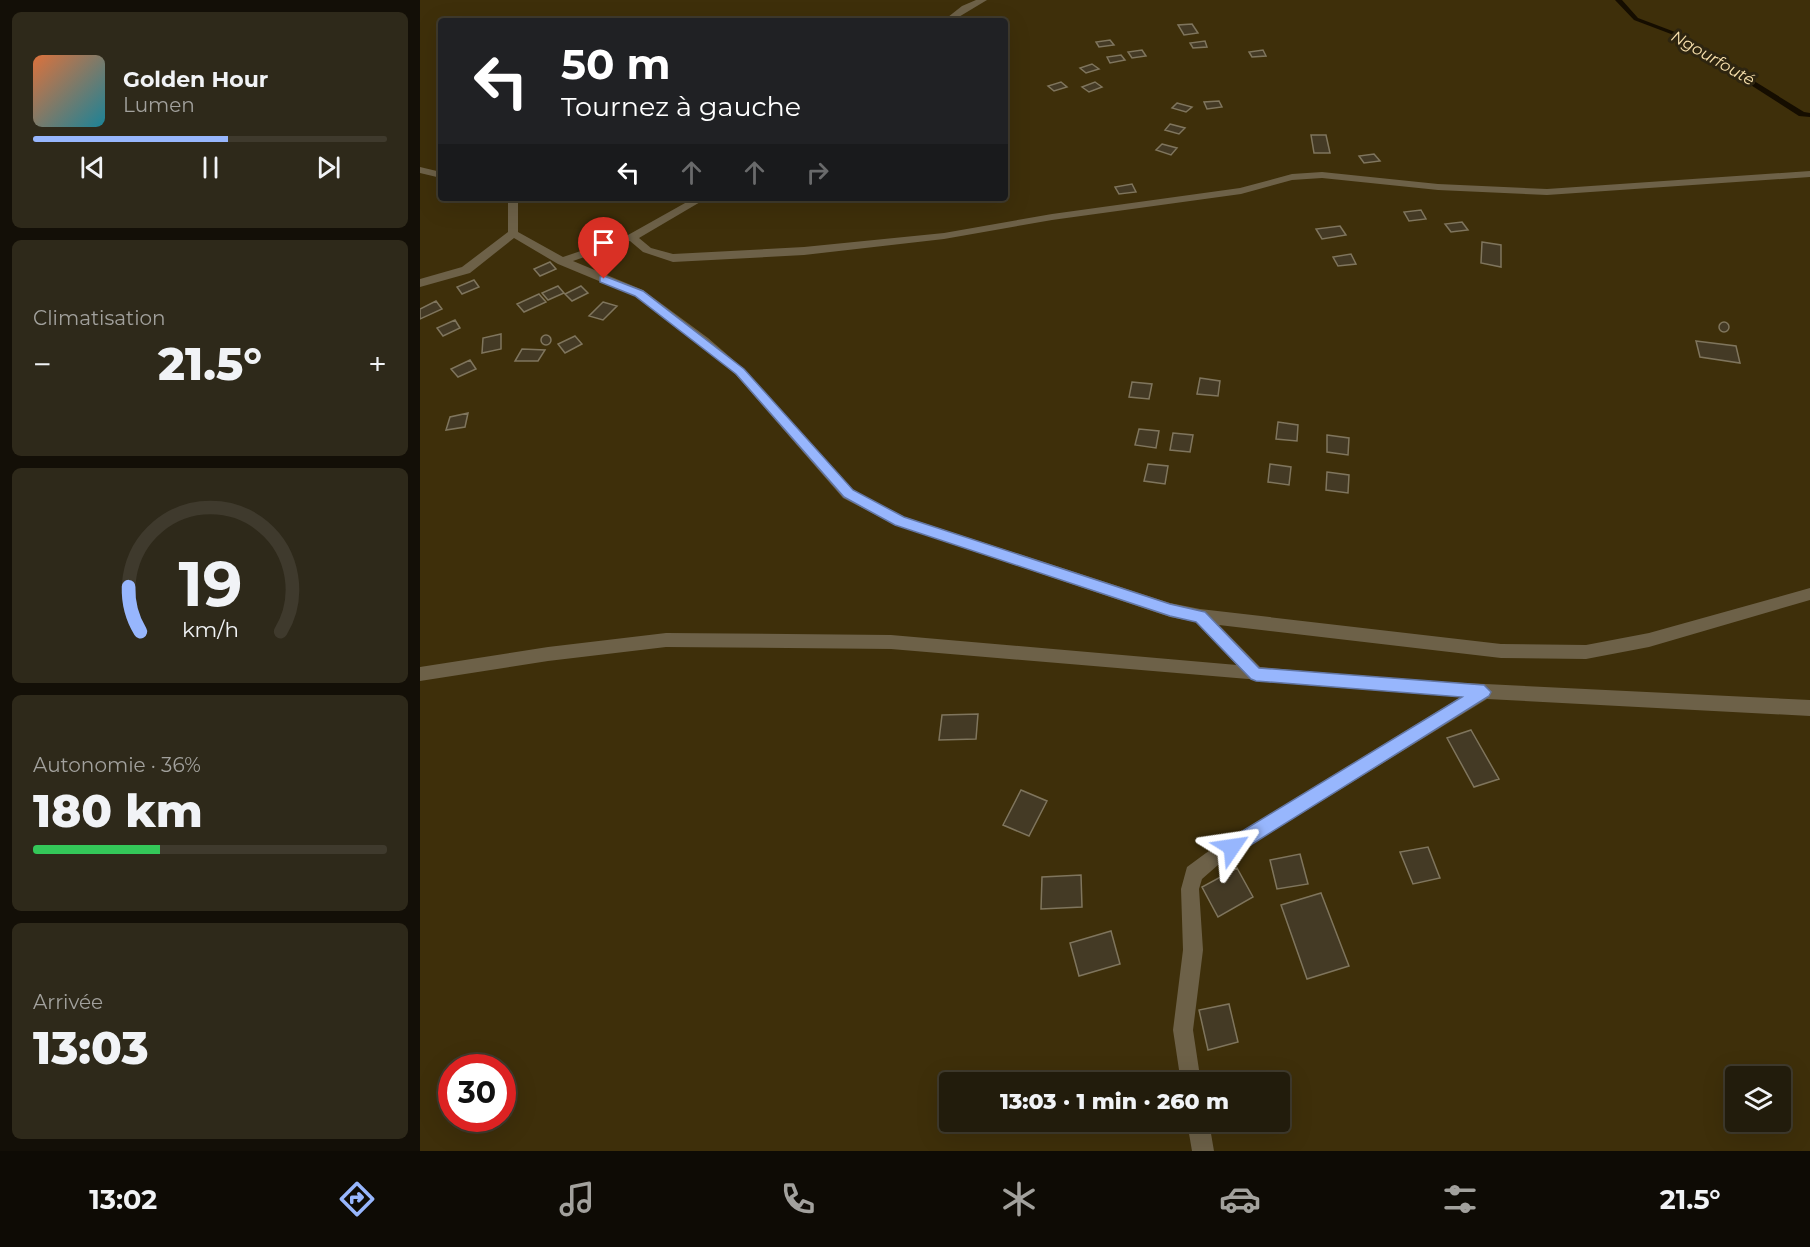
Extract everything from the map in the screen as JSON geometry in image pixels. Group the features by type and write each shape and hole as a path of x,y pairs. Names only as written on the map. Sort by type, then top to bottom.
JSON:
{"street":[{"path":"951,18 965,8 983,0"},
{"path":"420,170 438,174"},
{"path":"632,237 647,250 673,258 804,251 944,236 1052,217 1241,191 1292,177 1322,175 1438,187 1547,192 1810,174"},
{"path":"512,201 513,233"},
{"path":"562,261 632,237 697,201"},
{"path":"513,233 562,261 639,293 704,341 740,372 848,494 900,521 1170,610 1200,616 1501,651 1586,652 1649,640 1810,594"},
{"path":"420,283 466,270 513,233"},
{"path":"1200,616 1256,674"},
{"path":"420,674 548,654 666,640 891,642 1484,692 1810,708"},
{"path":"1189,1072 1183,1030 1193,950 1190,900 1194,874 1212,859 1484,692"},
{"path":"1200,1132 1203,1151"}],"shaded area":[{"path":"420,0 1810,0 1810,1151 420,1151"}],"building":[{"path":"1192,24 1198,33 1184,35 1178,25"},
{"path":"1110,40 1114,45 1099,47 1096,42"},
{"path":"1205,41 1207,47 1193,48 1190,43"},
{"path":"1142,50 1146,56 1132,58 1128,52"},
{"path":"1263,50 1266,56 1252,57 1249,52"},
{"path":"1121,55 1125,60 1110,63 1107,57"},
{"path":"1092,64 1099,69 1086,73 1080,68"},
{"path":"1061,82 1067,87 1054,91 1048,86"},
{"path":"1095,82 1102,87 1089,92 1082,87"},
{"path":"1219,101 1222,107 1207,109 1204,102"},
{"path":"1177,103 1192,107 1186,112 1172,108"},
{"path":"1170,124 1185,128 1179,134 1165,130"},
{"path":"1311,135 1326,135 1330,153 1314,153"},
{"path":"1162,144 1177,148 1171,155 1156,150"},
{"path":"1374,154 1380,161 1364,163 1359,156"},
{"path":"1132,184 1136,192 1119,194 1115,187"},
{"path":"1421,210 1426,219 1409,221 1404,212"},
{"path":"1462,222 1468,230 1451,232 1445,224"},
{"path":"1340,226 1346,235 1322,239 1316,229"},
{"path":"1482,242 1501,245 1501,267 1481,263"},
{"path":"1351,254 1356,264 1338,266 1333,257"},
{"path":"550,262 556,269 540,276 534,269"},
{"path":"474,280 479,287 462,294 457,287"},
{"path":"558,286 564,293 548,300 542,293"},
{"path":"581,286 588,293 572,301 565,294"},
{"path":"539,294 546,302 524,312 517,304"},
{"path":"436,301 442,309 420,319 420,309"},
{"path":"603,302 617,306 603,320 589,316"},
{"path":"455,320 460,328 443,336 437,328"},
{"path":"1724,322 1728,323 1728,331 1724,332 1720,331 1719,327 1720,323"},
{"path":"501,334 501,349 482,353 483,338"},
{"path":"546,335 550,336 550,344 546,345 542,344 541,340 542,336"},
{"path":"575,336 582,344 565,353 558,344"},
{"path":"1696,341 1736,346 1740,363 1700,357"},
{"path":"522,349 545,350 538,361 515,361"},
{"path":"470,360 476,369 458,377 451,369"},
{"path":"1200,378 1220,381 1218,396 1197,394"},
{"path":"1132,382 1152,384 1149,399 1129,397"},
{"path":"468,413 465,427 446,430 450,417"},
{"path":"1278,422 1298,425 1297,441 1276,439"},
{"path":"1139,429 1159,431 1156,448 1135,445"},
{"path":"1173,433 1193,435 1190,452 1170,450"},
{"path":"1327,435 1349,438 1348,455 1327,452"},
{"path":"1148,464 1168,466 1165,484 1144,481"},
{"path":"1270,464 1291,467 1289,485 1268,482"},
{"path":"1327,472 1349,475 1348,493 1326,490"},
{"path":"978,714 976,739 939,740 942,715"},
{"path":"1471,730 1499,779 1474,787 1447,738"},
{"path":"1021,790 1047,801 1029,836 1003,825"},
{"path":"1428,847 1440,878 1413,884 1400,852"},
{"path":"1300,854 1308,884 1277,889 1270,860"},
{"path":"1237,868 1253,897 1218,917 1202,887"},
{"path":"1081,875 1082,907 1041,909 1042,877"},
{"path":"1321,893 1349,966 1307,979 1281,905"},
{"path":"1111,931 1120,964 1079,976 1070,943"},
{"path":"1229,1004 1238,1042 1208,1050 1199,1010"}],"waterway":[{"name":"Ngourfouté","path":"1618,0 1636,19 1673,33 1802,114 1810,115"}],"route":[{"path":"604,279 639,293 704,341 740,372 848,494 900,521 1170,610 1200,616 1256,674 1484,692 1232,847"}]}
